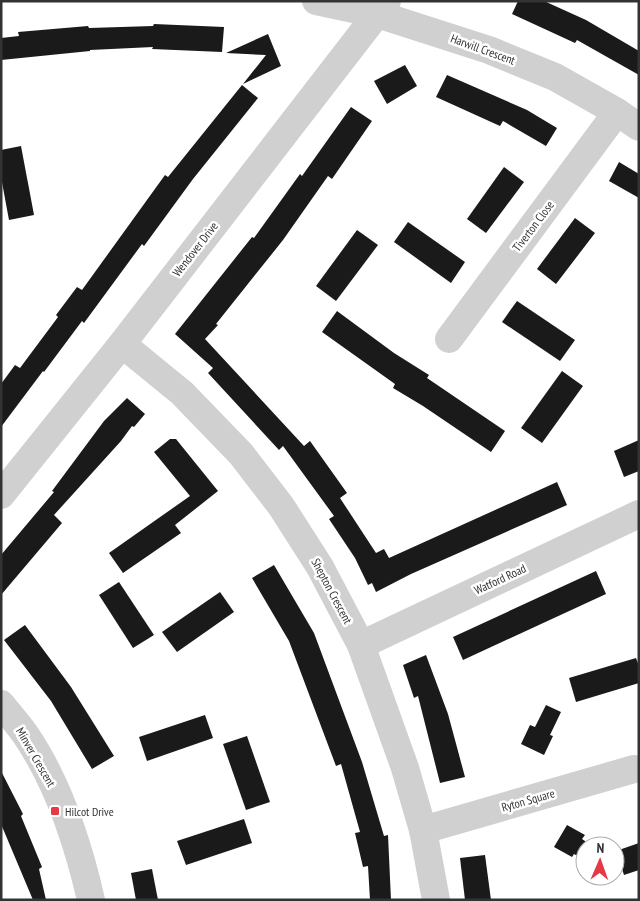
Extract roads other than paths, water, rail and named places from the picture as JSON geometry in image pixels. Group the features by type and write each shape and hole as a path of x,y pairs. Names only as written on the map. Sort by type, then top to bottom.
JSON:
{"street":[{"name":"Harwill Crescent","path":"316,1 382,8 555,77 628,119"},
{"name":"Wendover Drive","path":"1,496 122,344 382,8"},
{"name":"Tiverton Close","path":"449,339 628,119"},
{"name":"Shepton Crescent","path":"122,344 182,393 241,454 281,506 320,567 361,645 406,768 423,830 436,900"},
{"name":"Watford Road","path":"361,645 639,514"},
{"name":"Minver Crescent","path":"1,704 25,735 53,784 73,836 92,900"},
{"name":"Ryton Square","path":"423,830 634,769"}],"place":[{"name":"Hilcot Drive","path":"55,811"}]}
